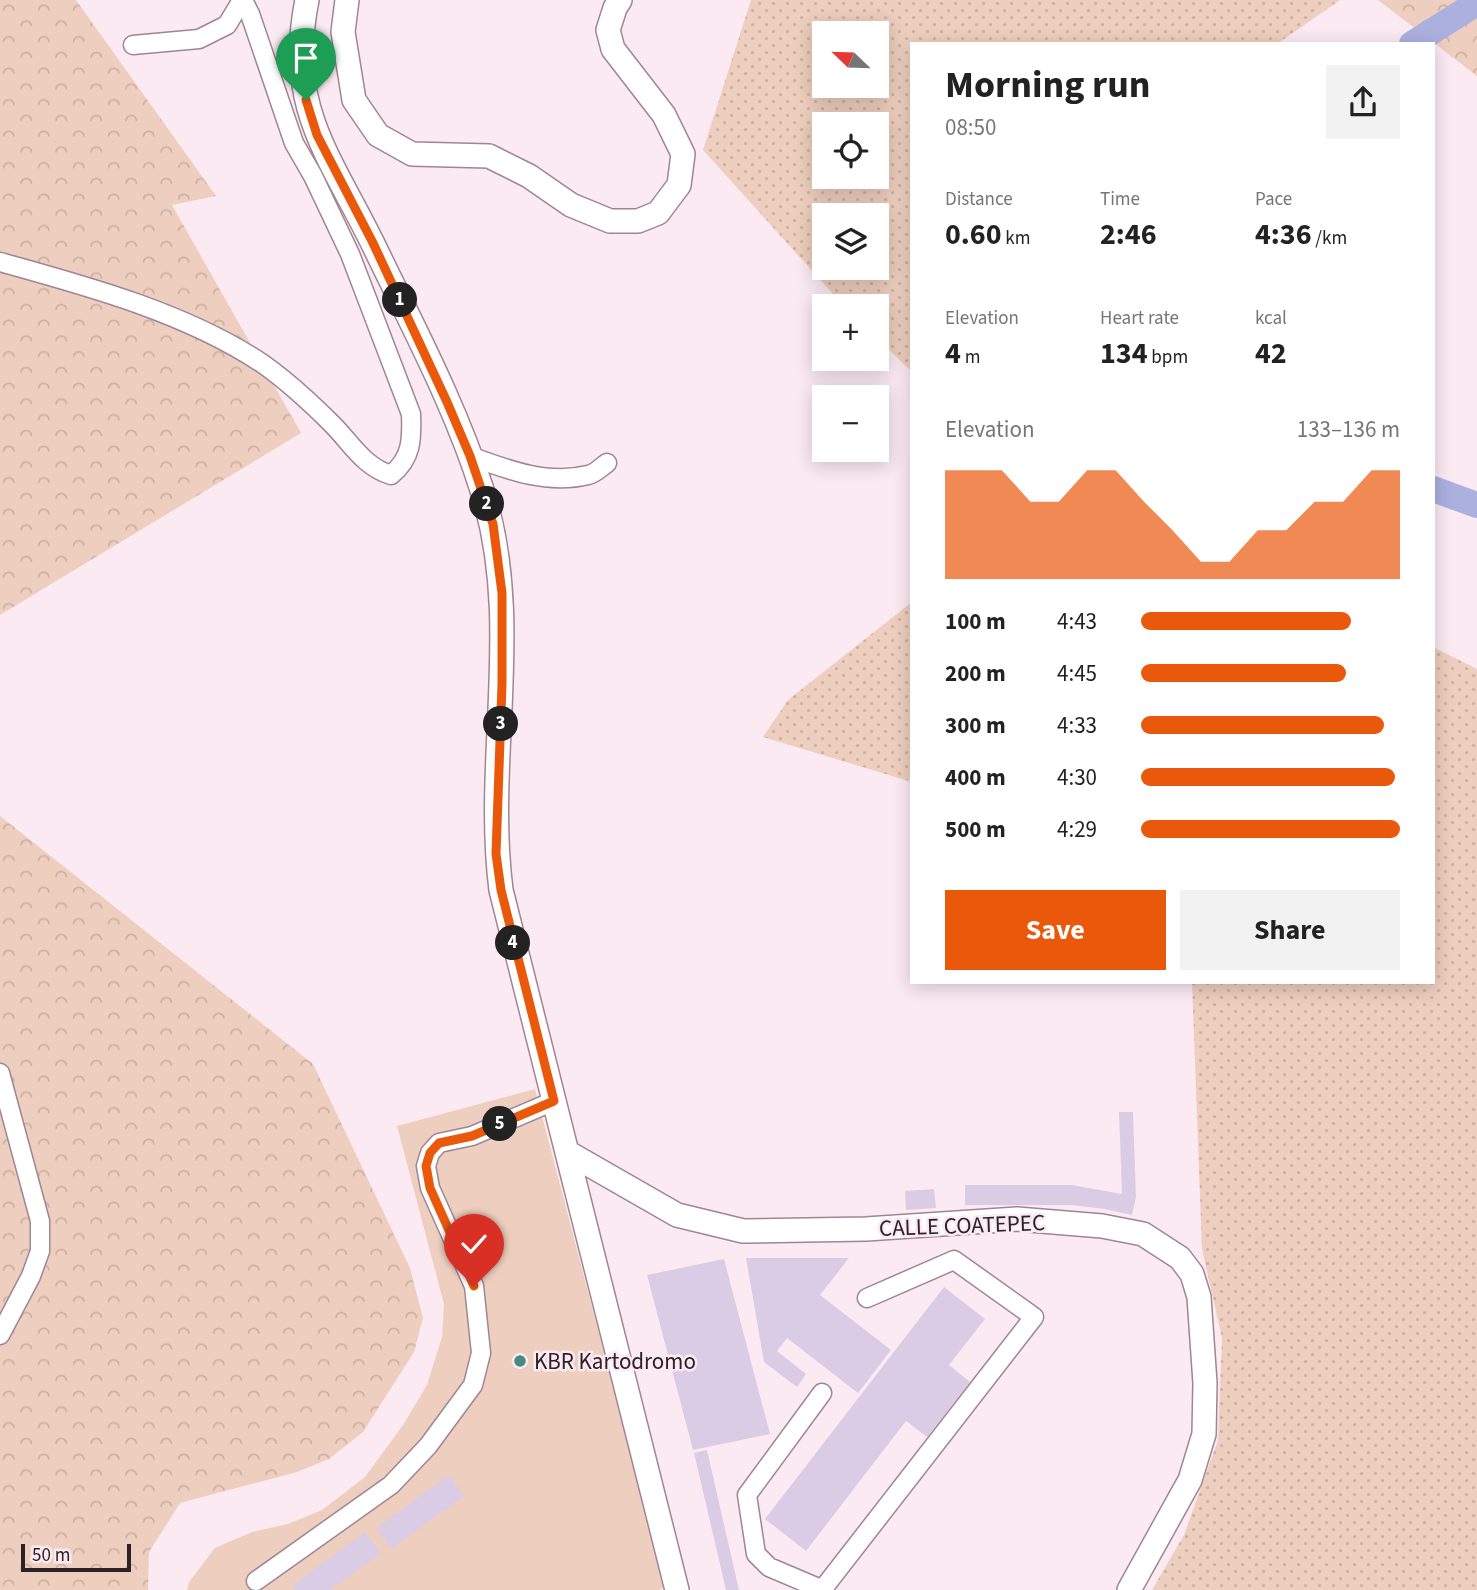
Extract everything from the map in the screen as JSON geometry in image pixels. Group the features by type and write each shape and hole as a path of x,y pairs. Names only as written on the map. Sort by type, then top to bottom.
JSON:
{"main road":[{"path":"307,0 302,28 301,65 306,100 317,135 415,330 470,456 493,524 502,593 496,854 501,890 677,1590"},
{"path":"347,0 344,32 354,100 378,135 412,154 489,156 529,176 571,205 610,221 638,221 658,213 679,185 683,154 664,115 613,49 608,30 620,0"},
{"name":"CALLE COATEPEC","path":"567,1152 677,1216 743,1231 866,1229 1017,1219 1102,1226 1143,1234 1180,1258 1192,1274 1199,1297 1205,1383 1204,1434 1190,1480 1129,1590"}],"street":[{"path":"133,46 199,39 227,25 242,0"},
{"path":"0,262 93,288 217,338 264,365 332,424 377,471 391,475 400,467 408,456 412,437 411,414 350,254 295,143 242,0"},
{"path":"350,254 373,243"},
{"path":"470,456 518,474 552,478 591,475 607,463"},
{"path":"0,1073 40,1221 40,1251 32,1276 0,1335"},
{"path":"256,1581 391,1485 428,1446 473,1385 481,1353 474,1286 430,1188 426,1166 430,1153 439,1143 472,1136 554,1101"},
{"path":"822,1393 747,1495 757,1554 769,1567 822,1590 1034,1317 954,1260 867,1298"}],"green space":[{"path":"0,0 76,0 216,196 172,205 301,433 0,615"},
{"path":"751,0 1340,0 1280,42 910,42 910,370 889,350 889,294 833,294 820,280 889,280 889,203 812,203 812,271 703,150"},
{"path":"1378,0 1477,0 1477,76"},
{"path":"910,604 910,781 763,737 788,700"},
{"path":"1435,648 1477,669 1477,1590 1152,1590 1184,1535 1218,1440 1222,1338 1202,1249 1192,984 1435,984"},
{"path":"0,816 313,1064 410,1268 423,1318 414,1352 363,1432 329,1459 297,1472 180,1503 149,1552 148,1590 0,1590"},
{"name":"KBR Kartodromo","path":"535,1089 665,1586 660,1590 187,1590 189,1582 215,1548 252,1532 288,1524 322,1510 365,1477 403,1425 427,1385 442,1337 444,1304 397,1126"}],"building":[{"path":"1119,1112 1133,1112 1136,1197 1132,1215 1072,1205 965,1205 965,1185 1072,1185 1122,1194"},
{"path":"934,1189 936,1208 906,1210 905,1191"},
{"path":"746,1258 849,1258 820,1295 891,1350 858,1393 787,1338 777,1351 806,1374 797,1387 764,1362"},
{"path":"724,1259 770,1434 693,1450 647,1275"},
{"path":"944,1287 985,1319 949,1365 970,1382 927,1437 906,1421 806,1551 765,1519"},
{"path":"707,1450 739,1590 726,1590 694,1453"},
{"path":"449,1475 464,1496 391,1549 376,1528"},
{"path":"365,1532 381,1553 330,1590 295,1590 292,1586"}],"waterway":[{"path":"1415,42 1477,3"},
{"path":"1435,490 1477,505"}],"place":[{"name":"KBR Kartodromo","path":"520,1361"}],"route":[{"path":"306,100 317,135 333,170 373,243 415,330 470,456 493,524 499,556 502,593 502,684 496,854 501,890 524,988 554,1101 472,1136 439,1143 430,1153 426,1166 430,1188 474,1286"}]}
